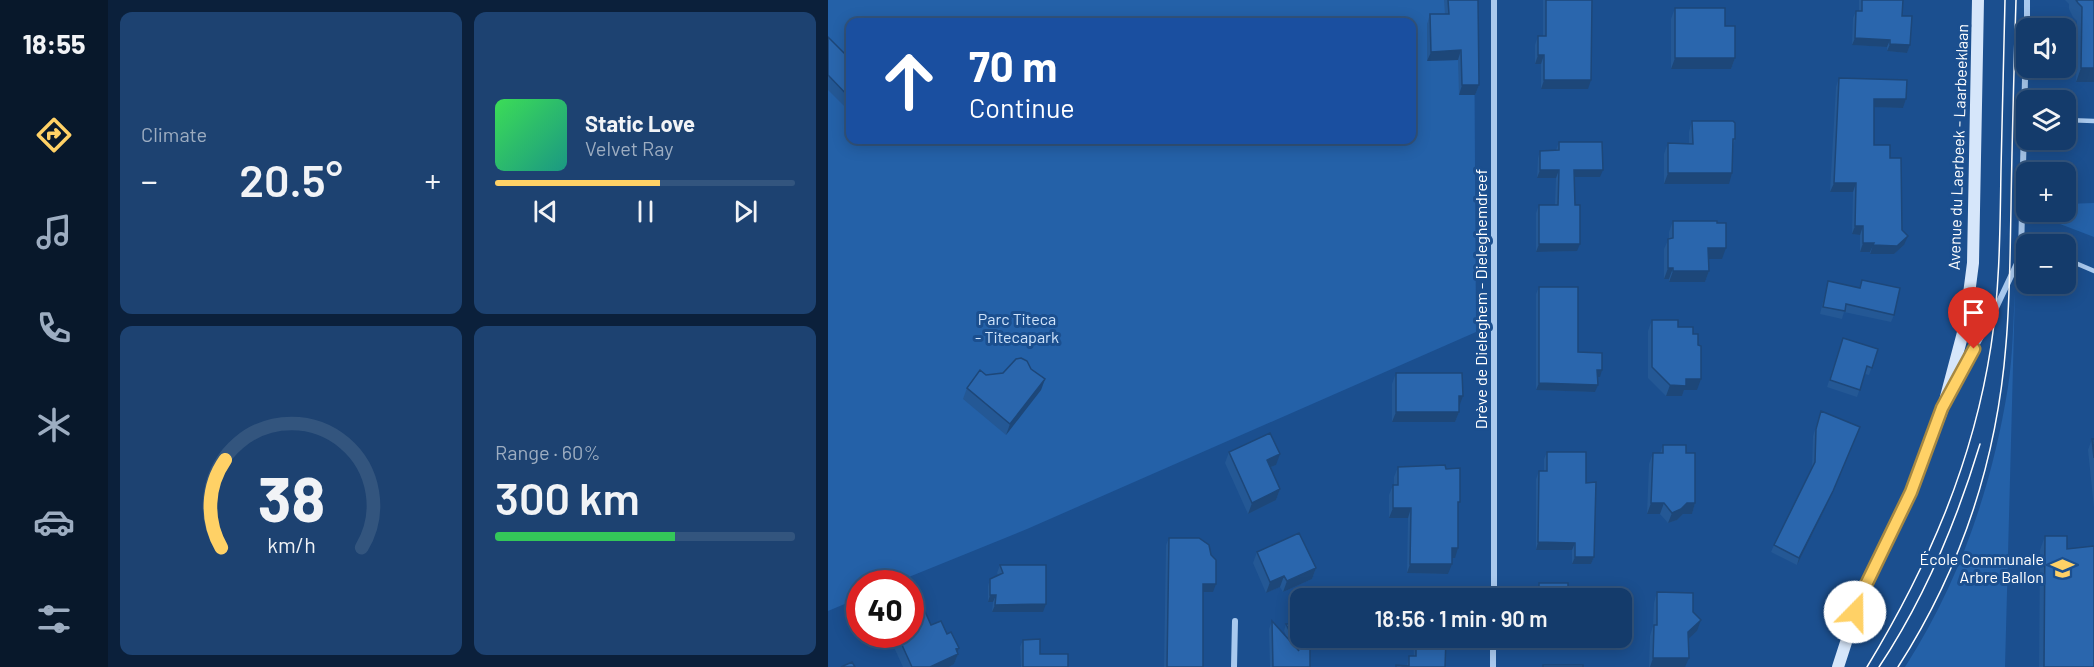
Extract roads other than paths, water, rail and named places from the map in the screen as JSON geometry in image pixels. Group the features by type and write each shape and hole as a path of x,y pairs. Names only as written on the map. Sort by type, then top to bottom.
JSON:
{"street":[{"name":"Drève de Dieleghem - Dieleghemdreef","path":"1494,0 1494,588"},
{"name":"Avenue du Laerbeek - Laarbeeklaan","path":"1838,667 1862,593 1911,492 1942,408 1965,325 1972,263 1978,0"},
{"path":"2027,0 2027,18"},
{"path":"2024,234 2025,150"},
{"path":"1942,408 2016,270"},
{"path":"1234,667 1235,621"},
{"path":"1493,648 1493,667"}],"lane":[{"path":"2076,120 2094,121"},
{"path":"2076,263 2094,271"}],"tram line":[{"path":"1867,667 1910,591 1945,512 1973,431 1983,389 1991,346 1998,280 2005,0"},
{"path":"1898,667 1940,592 1957,552 1972,512 1994,430 2006,344 2010,276 2016,0"},
{"path":"1879,667 1911,614 1938,559 1961,502 1980,444"}],"place":[{"name":"École Communale Arbre Ballon","path":"2062,568"}],"park label":[{"name":"Parc Titeca - Titecapark","path":"1017,328"}]}
